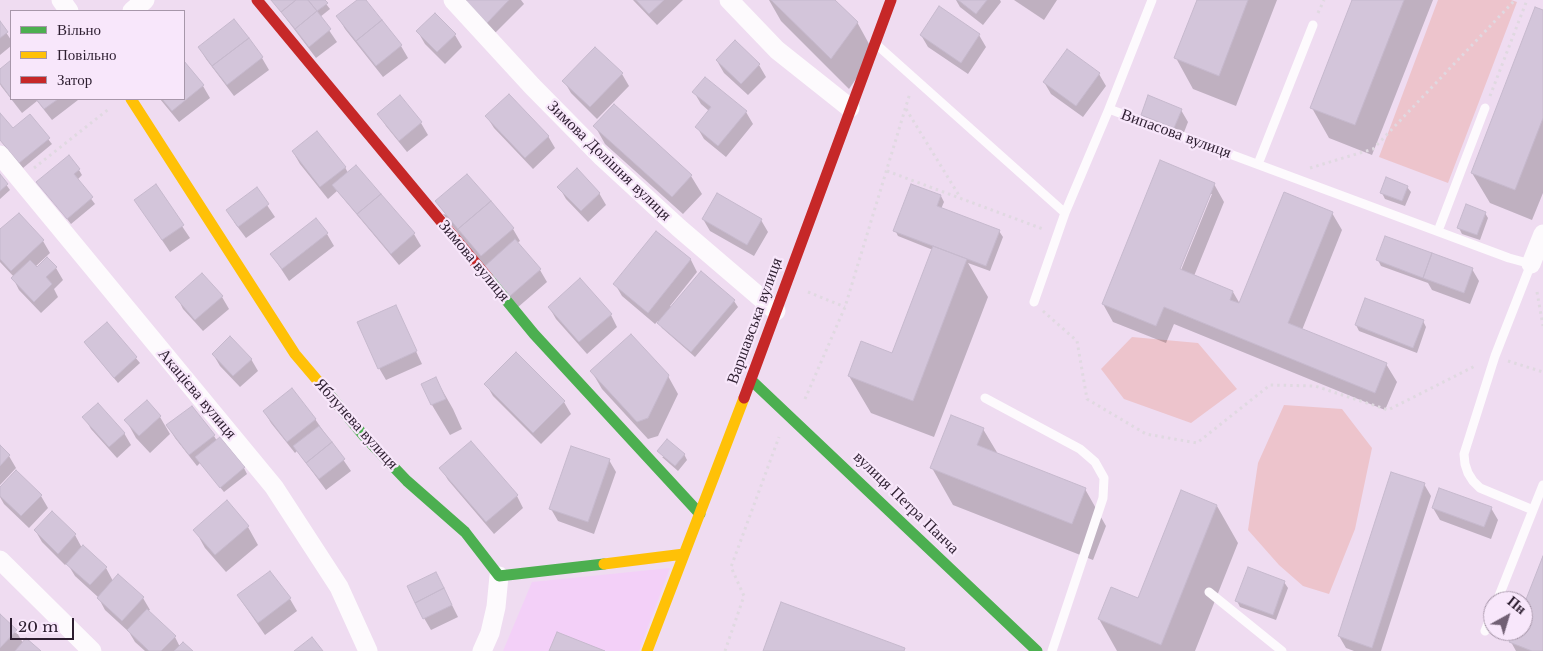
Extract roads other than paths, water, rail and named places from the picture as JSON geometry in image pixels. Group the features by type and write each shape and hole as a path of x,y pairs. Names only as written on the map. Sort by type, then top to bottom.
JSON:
{"street":[{"path":"61,0 69,10"},
{"path":"133,10 146,0"},
{"name":"Зимова вулиця","path":"257,0 534,334 700,514"},
{"name":"Зимова Долішня вулиця","path":"453,0 532,86 602,157 679,228 776,311"},
{"path":"729,0 777,50 850,108"},
{"name":"Варшавська вулиця","path":"647,651 751,380 891,0"},
{"name":"Яблунева вулиця","path":"132,100 295,354 364,436 407,481 465,532 499,576"},
{"name":"Акацієва вулиця","path":"0,155 274,487 339,587 368,651"},
{"path":"1532,264 1543,234"},
{"name":"вулиця Петра Панча","path":"751,380 1037,651"},
{"path":"482,651 490,633 496,607 499,576 684,554"},
{"path":"0,560 92,651"}],"lane":[{"path":"1109,109 1152,0"},
{"path":"1258,164 1313,25"},
{"path":"875,43 1065,213"},
{"path":"1438,231 1485,108"},
{"name":"Випасова вулиця","path":"1034,302 1065,213 1109,109 1509,258 1532,264"},
{"path":"1532,264 1495,356 1466,445 1465,464 1473,481 1480,488 1533,510"},
{"path":"985,398 1080,449 1095,462 1104,478 1103,498 1052,651"},
{"path":"1501,591 1543,485"},
{"path":"1209,592 1282,651"}]}
